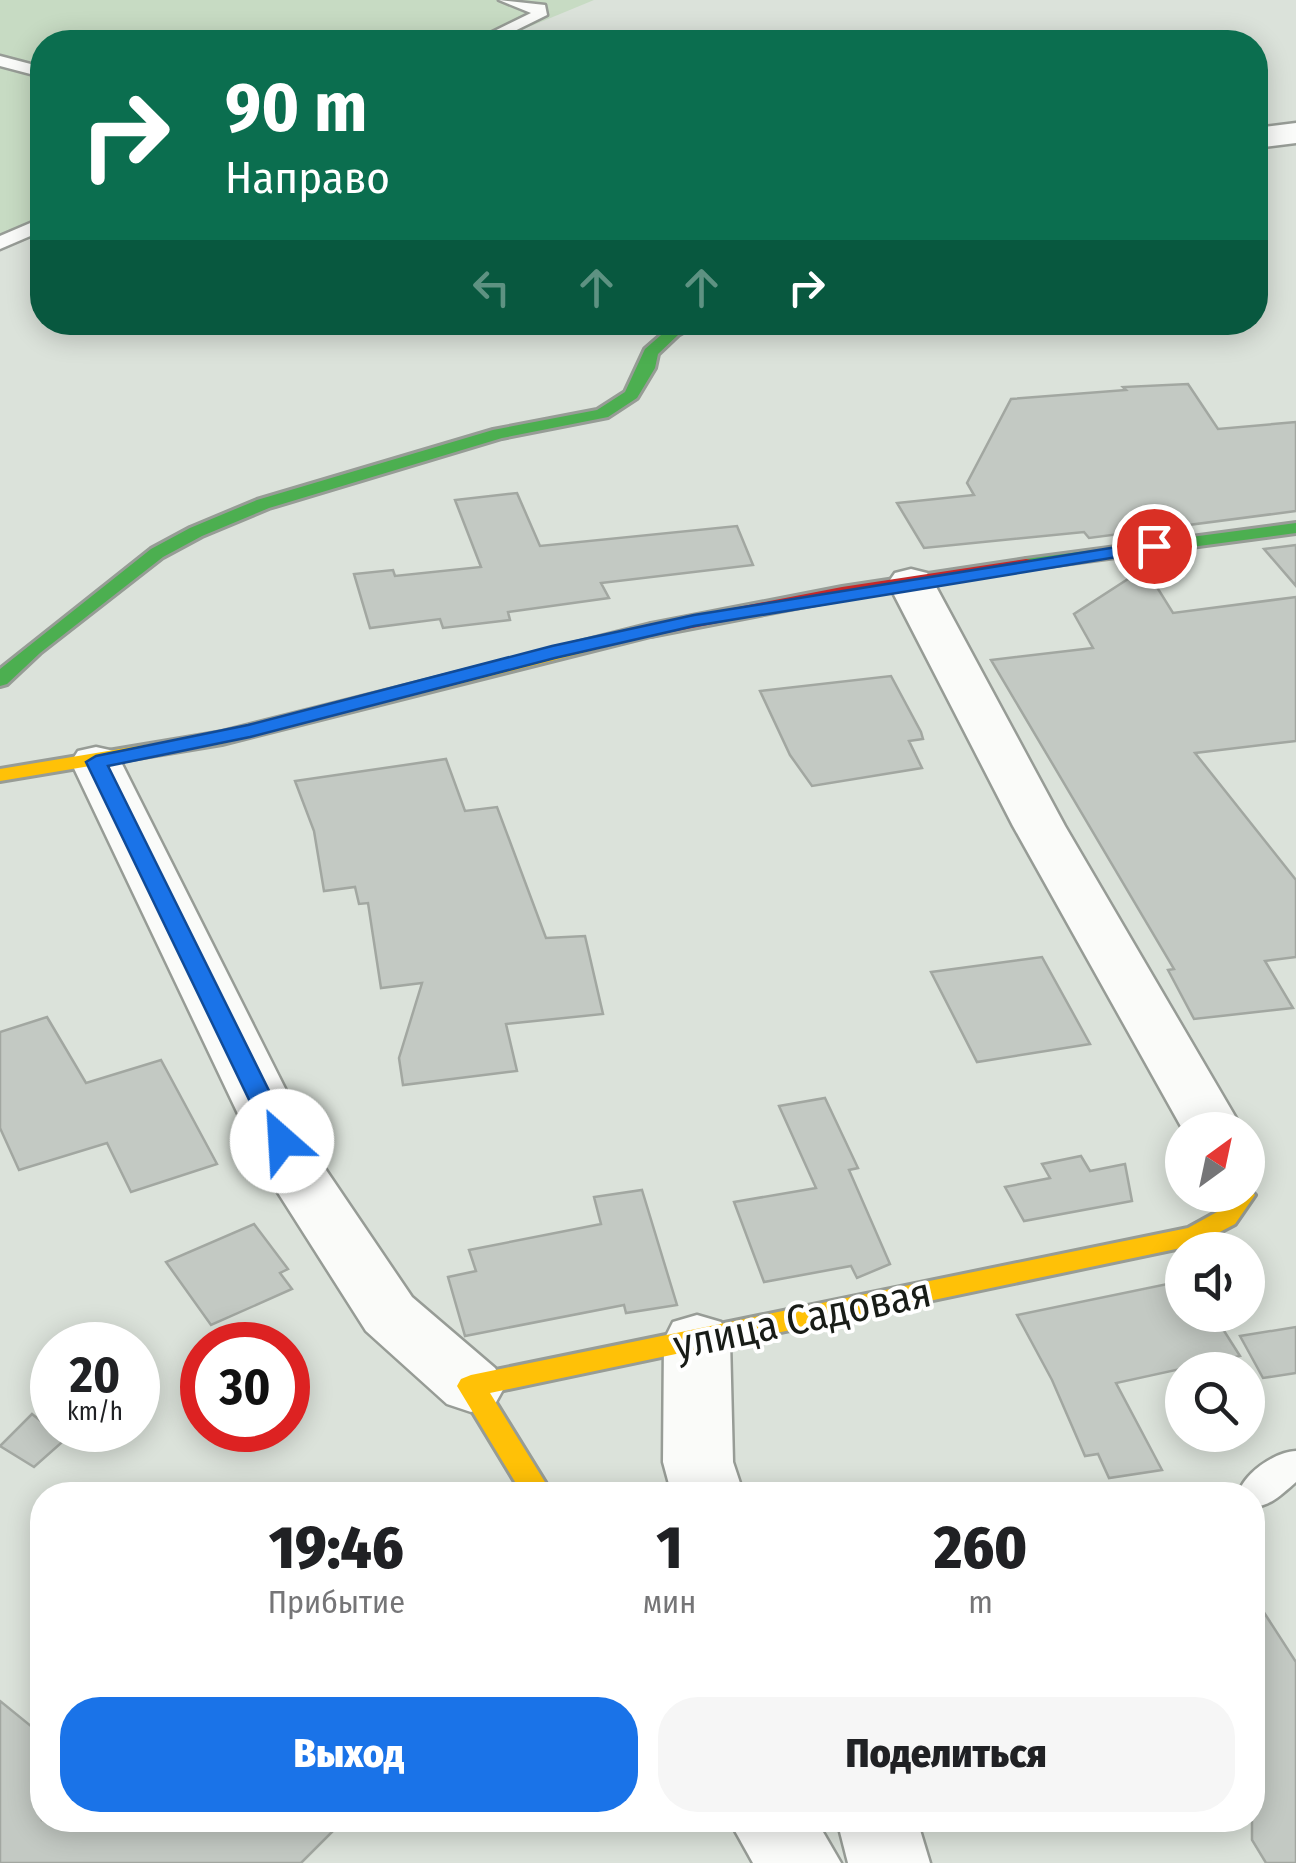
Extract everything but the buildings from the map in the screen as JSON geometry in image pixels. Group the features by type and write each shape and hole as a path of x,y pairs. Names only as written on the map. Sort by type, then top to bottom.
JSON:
{"street":[{"path":"1268,137 1296,134"},
{"path":"0,680 33,649 158,553 196,532 263,504 499,434 602,414 631,395 647,368 651,352 670,335"},
{"path":"0,775 96,762 250,731 552,652 694,621 911,583 1296,528"},
{"path":"911,583 1039,826 1203,1112"},
{"path":"96,762 299,1177 389,1314 471,1386 530,1482"},
{"name":"улица Садовая","path":"471,1386 1194,1236 1230,1212"},
{"path":"697,1340 698,1462 704,1482"},
{"path":"778,1832 800,1863"},
{"path":"882,1832 889,1863"}],"lane":[{"path":"507,30 539,16 539,8 508,0"},
{"path":"0,61 30,69"},
{"path":"0,243 30,229"},
{"path":"1265,1486 1289,1466 1296,1466"}],"green space":[{"path":"0,0 594,0 521,30 30,30 30,236 0,249"}],"traffic: fast":[{"path":"0,680 33,649 157,553 196,532 263,504 499,434 602,414 631,395 647,368 651,352 670,335"},
{"path":"1026,564 1296,528"}],"traffic: slow":[{"path":"0,775 222,738 651,630"},
{"path":"530,1482 471,1386 1195,1236 1230,1212"}],"traffic: jam":[{"path":"651,630 842,593 1026,564"}],"route":[{"path":"282,1141 96,762 250,731 552,652 694,621 1154,546"}]}
